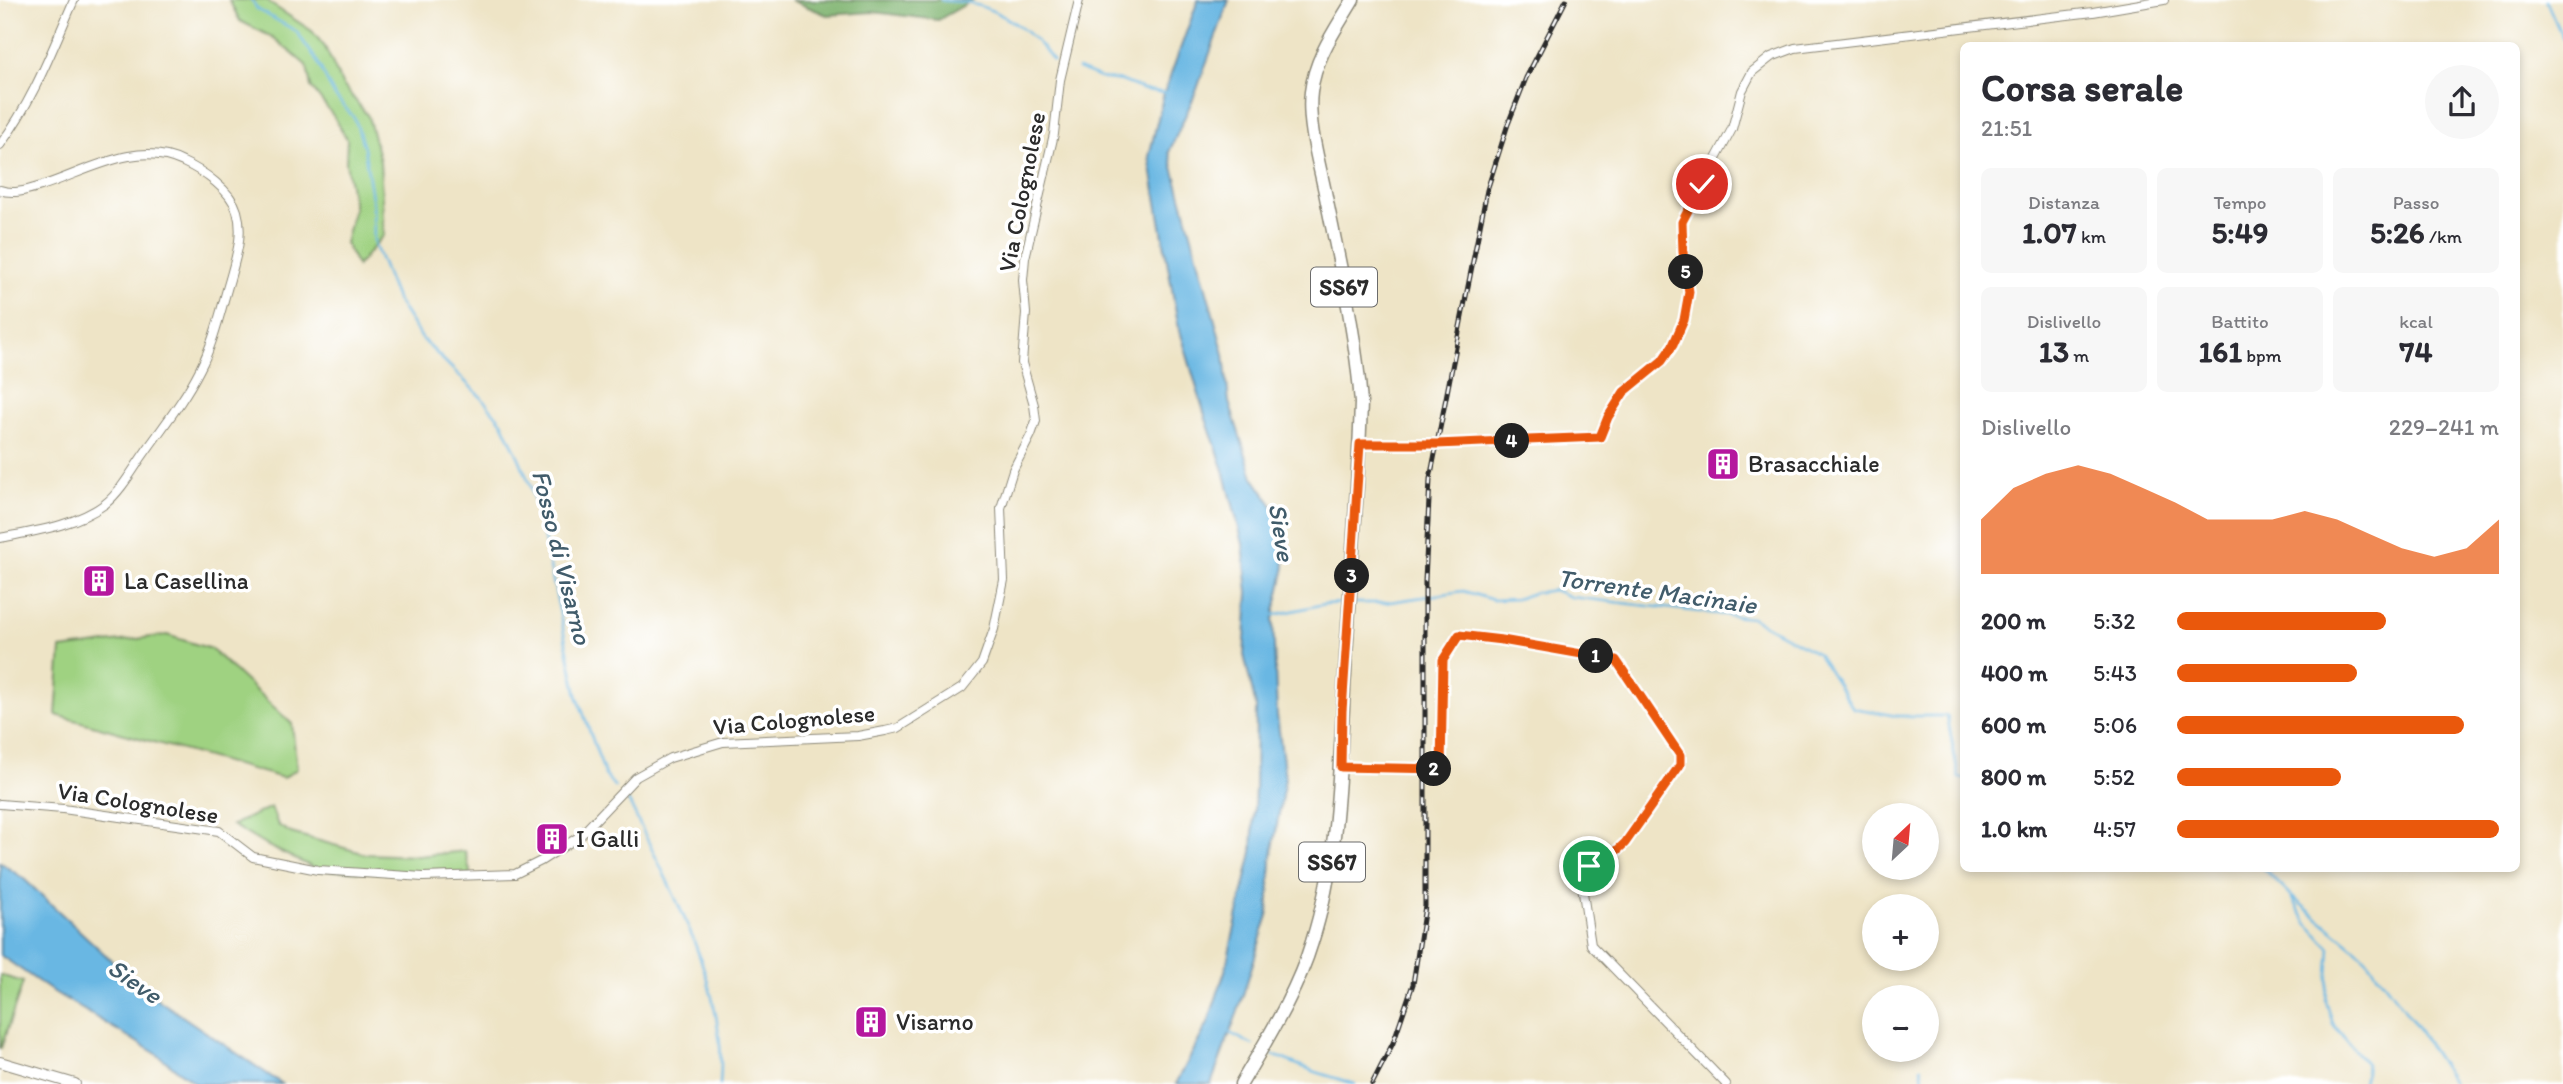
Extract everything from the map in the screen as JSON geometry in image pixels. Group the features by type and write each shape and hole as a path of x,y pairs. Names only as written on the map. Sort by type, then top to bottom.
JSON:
{"main road":[{"name":"SS67","path":"1241,1084 1294,986 1312,944 1333,857 1341,767 1361,403 1359,368 1315,146 1311,93 1325,46 1353,0"}],"street":[{"path":"0,145 19,120 38,83 74,0"},
{"name":"Via Colognolese","path":"0,804 63,809 219,831 253,857 318,870 424,877 515,874 541,862 580,836 636,777 649,767 670,758 723,742 859,736 898,728 962,688 982,663 994,629 1004,580 1000,508 1035,421 1034,405 1022,363 1026,313 1023,280 1025,258 1054,134 1060,80 1079,0"},
{"path":"1360,444 1437,444 1600,437 1608,417 1624,392 1662,361 1673,345 1684,320 1689,292 1682,222 1732,129 1742,91 1752,72 1771,58 1795,48 2093,12 2164,0"},
{"path":"0,190 24,191 134,154 156,153 183,161 209,178 229,196 237,209 240,225 239,246 201,367 189,390 108,502 88,515 57,526 0,538"},
{"path":"1341,767 1441,769 1443,660 1459,635 1616,660 1681,760 1625,843 1610,857 1589,866 1583,874 1582,886 1591,945 1726,1084"},
{"path":"0,1062 75,1084"}],"green space":[{"path":"229,0 268,0 312,31 325,47 342,84 368,116 380,161 384,235 357,266 345,243 354,207 346,163 347,139 311,87 307,66 274,38 240,21"},
{"path":"791,0 973,0 938,20 873,12 827,15"},
{"path":"167,635 211,649 292,724 297,769 283,778 56,715 61,649"},
{"path":"271,807 278,825 291,833 366,854 418,856 465,851 471,875 318,870 232,825"},
{"path":"0,975 23,982 1,1048 0,1048"}],"water":[{"name":"Sieve","path":"1198,0 1229,0 1196,92 1169,152 1224,354 1229,402 1253,477 1280,516 1285,567 1273,620 1277,715 1285,778 1271,861 1268,915 1238,1011 1211,1084 1176,1084 1208,1023 1225,971 1252,852 1255,789 1256,707 1244,655 1248,593 1243,544 1224,470 1178,324 1149,156 1164,93"},
{"name":"Sieve","path":"0,862 24,879 125,973 160,1001 282,1084 196,1084 155,1053 49,989 0,955"}],"waterway":[{"name":"Fosso di Visarno","path":"252,0 257,9 296,31 317,61 334,95 355,119 364,148 373,204 374,243 396,299 423,340 481,397 502,422 519,458 531,487 544,538 577,695 605,775 615,787"},
{"path":"941,0 969,3 1006,17 1027,32 1053,61"},
{"path":"2546,0 2563,39"},
{"path":"1078,69 1100,78 1164,93"},
{"name":"Torrente Macinaie","path":"1353,603 1383,603 1463,591 1493,600 1516,599 1554,590 1571,597 1752,618 1818,654 1853,708 1897,716 1947,716 1960,778"},
{"name":"Torrente Macinaie","path":"1270,616 1324,604 1346,603"},
{"name":"Fosso di Visarno","path":"624,796 678,905 706,976 720,1048 720,1084"},
{"name":"Torrente Macinaie","path":"2267,872 2291,896 2364,956 2411,1018 2454,1084"},
{"path":"2292,899 2307,923 2330,948 2326,1001 2333,1024 2366,1064 2363,1084"},
{"path":"1228,1032 1253,1045"},
{"path":"1273,1055 1355,1084"},
{"path":"1921,1067 1924,1084"}],"railway":[{"path":"1372,1084 1393,1043 1413,984 1425,906 1425,581 1430,479 1487,190 1526,78 1566,0"}],"place":[{"name":"Brasacchiale","path":"1723,464"},
{"name":"La Casellina","path":"99,581"},
{"name":"I Galli","path":"552,839"},
{"name":"Visarno","path":"871,1022"}],"route":[{"path":"1589,866 1610,857 1625,843 1681,760 1616,660 1459,635 1443,660 1441,769 1341,767 1342,711 1360,444 1437,444 1600,437 1608,417 1624,392 1662,361 1673,345 1684,320 1689,292 1682,222 1702,184"}]}
